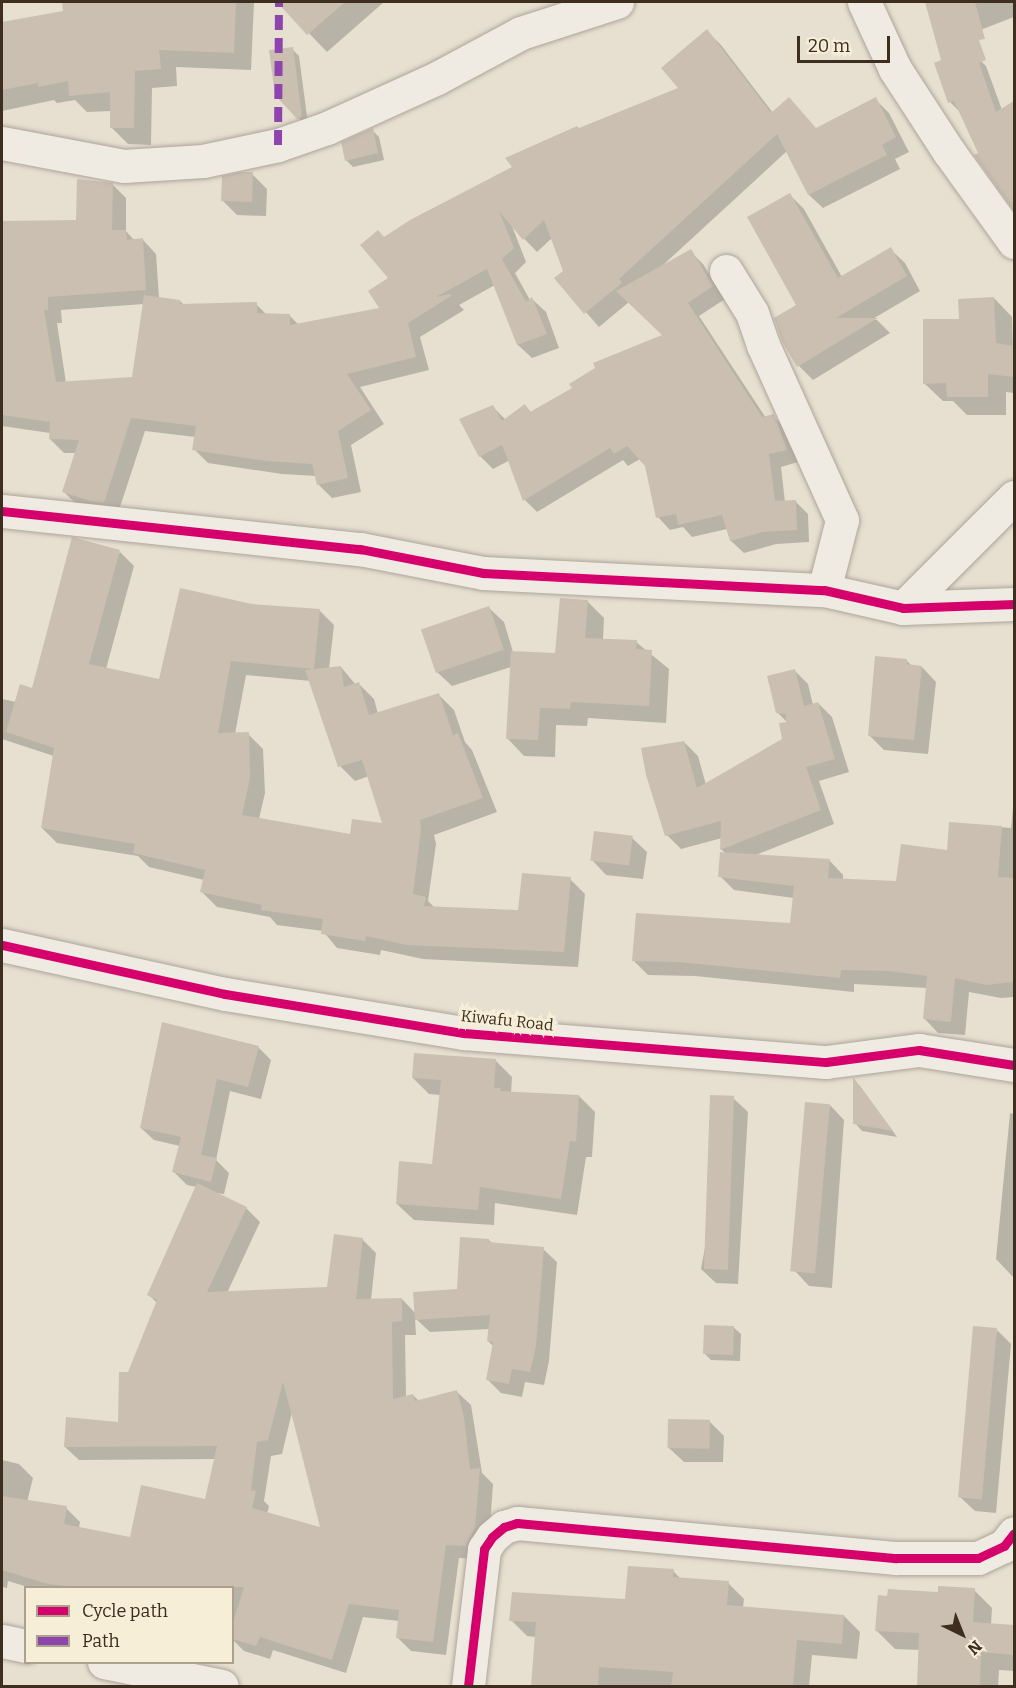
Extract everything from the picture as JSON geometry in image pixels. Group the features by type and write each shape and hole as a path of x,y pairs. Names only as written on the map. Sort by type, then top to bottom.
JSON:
{"street":[{"path":"521,33 531,19 536,2"},
{"path":"2,143 124,166 213,159 278,145 327,128 437,78 521,33 618,2"},
{"path":"864,2 895,69 949,152 1014,242"},
{"path":"726,271 752,313 763,345 842,520 824,590"},
{"path":"903,608 1014,497"},
{"path":"2,511 360,549 483,573 824,590 903,608 1014,604"},
{"name":"Kiwafu Road","path":"2,945 225,994 464,1033 826,1062 919,1050 1014,1065"},
{"path":"468,1686 484,1549 492,1537 504,1527 517,1523 896,1558 978,1558 1004,1546 1014,1533"},
{"path":"2,1641 24,1646"},
{"path":"114,1664 222,1686"}],"building":[{"path":"62,2 236,2 234,53 159,50 161,69 135,71 134,128 110,128 110,92 69,96 68,81 38,87 38,83 2,90 2,22 63,11"},
{"path":"277,2 345,2 307,35"},
{"path":"925,2 975,2 985,39 979,40 986,60 979,63 996,112 1014,101 1014,211 974,155 978,153 954,101 948,103 934,63 941,60"},
{"path":"707,29 771,113 789,97 816,128 876,97 896,137 882,145 887,155 808,195 777,134 619,279 622,283 584,314 554,278 563,271 544,220 523,240 499,211 514,248 502,259 526,302 532,297 547,334 517,345 487,269 436,297 450,294 451,296 408,323 416,357 347,374 371,410 338,431 348,478 317,485 312,464 267,461 192,450 196,426 131,418 104,503 90,501 62,492 79,440 49,439 50,422 2,415 2,221 76,220 77,179 113,183 112,230 126,230 127,240 143,238 146,290 48,297 48,310 44,310 56,382 132,377 144,295 180,300 180,304 257,302 257,313 290,314 290,325 379,308 368,291 388,278 360,245 378,230 384,237 410,220 512,167 505,158 577,126 579,128 678,88 661,68"},
{"path":"293,47 302,117 297,119 275,95 269,50"},
{"path":"373,128 378,153 345,161 341,142"},
{"path":"253,172 252,202 221,201 222,176"},
{"path":"790,193 838,278 891,247 907,276 836,318 878,318 797,367 782,341 774,318 796,305 747,217"},
{"path":"691,249 713,286 688,303 762,417 774,414 787,450 769,454 775,501 796,500 797,530 763,532 730,541 722,515 678,525 676,514 656,518 645,466 627,446 614,454 610,448 523,501 502,445 479,457 459,419 493,405 502,421 525,404 530,412 572,388 569,384 595,368 593,363 662,335 616,291"},
{"path":"994,297 996,343 1014,346 1014,377 988,374 988,397 947,397 946,383 923,384 923,319 959,319 958,299"},
{"path":"72,537 120,550 89,664 159,679 180,588 252,604 320,609 314,669 341,666 344,687 359,682 369,715 439,693 453,735 458,733 483,798 420,820 421,829 413,894 426,897 424,906 518,910 522,873 571,877 564,952 407,945 366,936 365,941 321,934 323,919 261,910 262,905 200,892 205,870 133,853 135,844 41,828 54,748 6,732 20,684 32,688","holes":["231,661 314,669 305,670 338,767 362,760 382,823 352,819 350,834 242,815 250,778 249,732 218,733"]},
{"path":"560,598 588,600 585,638 637,640 636,649 652,650 649,706 571,702 570,709 540,708 538,740 506,739 511,651 555,653"},
{"path":"489,606 504,649 436,673 421,629"},
{"path":"875,656 907,659 907,664 922,666 914,740 868,736"},
{"path":"795,669 804,706 818,702 835,759 806,767 821,810 720,850 721,821 665,836 646,775 641,748 684,741 697,788 782,739 779,723 786,722 786,714 776,713 767,676"},
{"path":"949,822 1002,826 998,877 1014,878 1014,982 986,985 955,978 951,1022 923,1019 927,976 889,971 841,970 840,978 679,962 632,961 636,913 790,923 794,886 718,877 720,852 830,859 828,878 896,881 901,844 947,850"},
{"path":"594,831 633,836 629,866 590,861"},
{"path":"162,1022 259,1046 248,1087 217,1079 201,1155 217,1158 211,1182 172,1172 181,1137 140,1128"},
{"path":"414,1053 496,1059 494,1088 501,1088 500,1091 579,1095 576,1142 570,1141 561,1199 480,1187 478,1210 396,1204 399,1161 432,1164 441,1080 412,1078"},
{"path":"853,1077 893,1131 853,1124"},
{"path":"710,1095 734,1096 728,1270 704,1269"},
{"path":"805,1102 830,1104 815,1274 790,1271"},
{"path":"197,1183 247,1207 207,1292 327,1287 334,1234 363,1238 356,1299 402,1298 402,1321 392,1322 393,1399 413,1394 415,1401 457,1390 464,1417 470,1469 480,1468 475,1528 466,1546 446,1545 433,1642 396,1638 399,1610 349,1604 332,1660 260,1637 256,1646 234,1640 234,1620 244,1587 67,1586 48,1584 2,1570 2,1496 67,1506 64,1524 130,1537 141,1485 205,1499 217,1446 64,1447 66,1417 118,1422 119,1372 128,1372 157,1300 147,1295","holes":["283,1382 320,1527 252,1508 256,1491 251,1490 257,1442 268,1440"]},
{"path":"460,1237 544,1247 536,1346 530,1372 512,1369 509,1384 486,1380 493,1342 487,1341 490,1315 415,1320 413,1292 457,1289"},
{"path":"704,1325 734,1326 733,1355 703,1354"},
{"path":"973,1326 997,1328 982,1499 958,1497"},
{"path":"668,1419 710,1420 709,1449 667,1448"},
{"path":"628,1566 674,1569 673,1577 729,1581 727,1605 844,1615 842,1644 797,1640 793,1686 671,1686 673,1672 599,1667 598,1686 531,1686 536,1622 509,1621 512,1592 625,1599"},
{"path":"938,1586 975,1588 973,1622 1014,1625 1014,1655 981,1652 980,1686 917,1686 919,1633 875,1631 878,1595 887,1596 888,1589 938,1592"}],"marked path":[{"path":"278,145 279,2"}],"cycle path":[{"path":"2,511 360,549 483,573 824,590 903,608 1014,604"},
{"path":"2,945 225,994 464,1033 826,1062 919,1050 1014,1065"},
{"path":"468,1686 484,1549 492,1537 504,1527 517,1523 896,1558 978,1558 1004,1546 1014,1533"}]}
